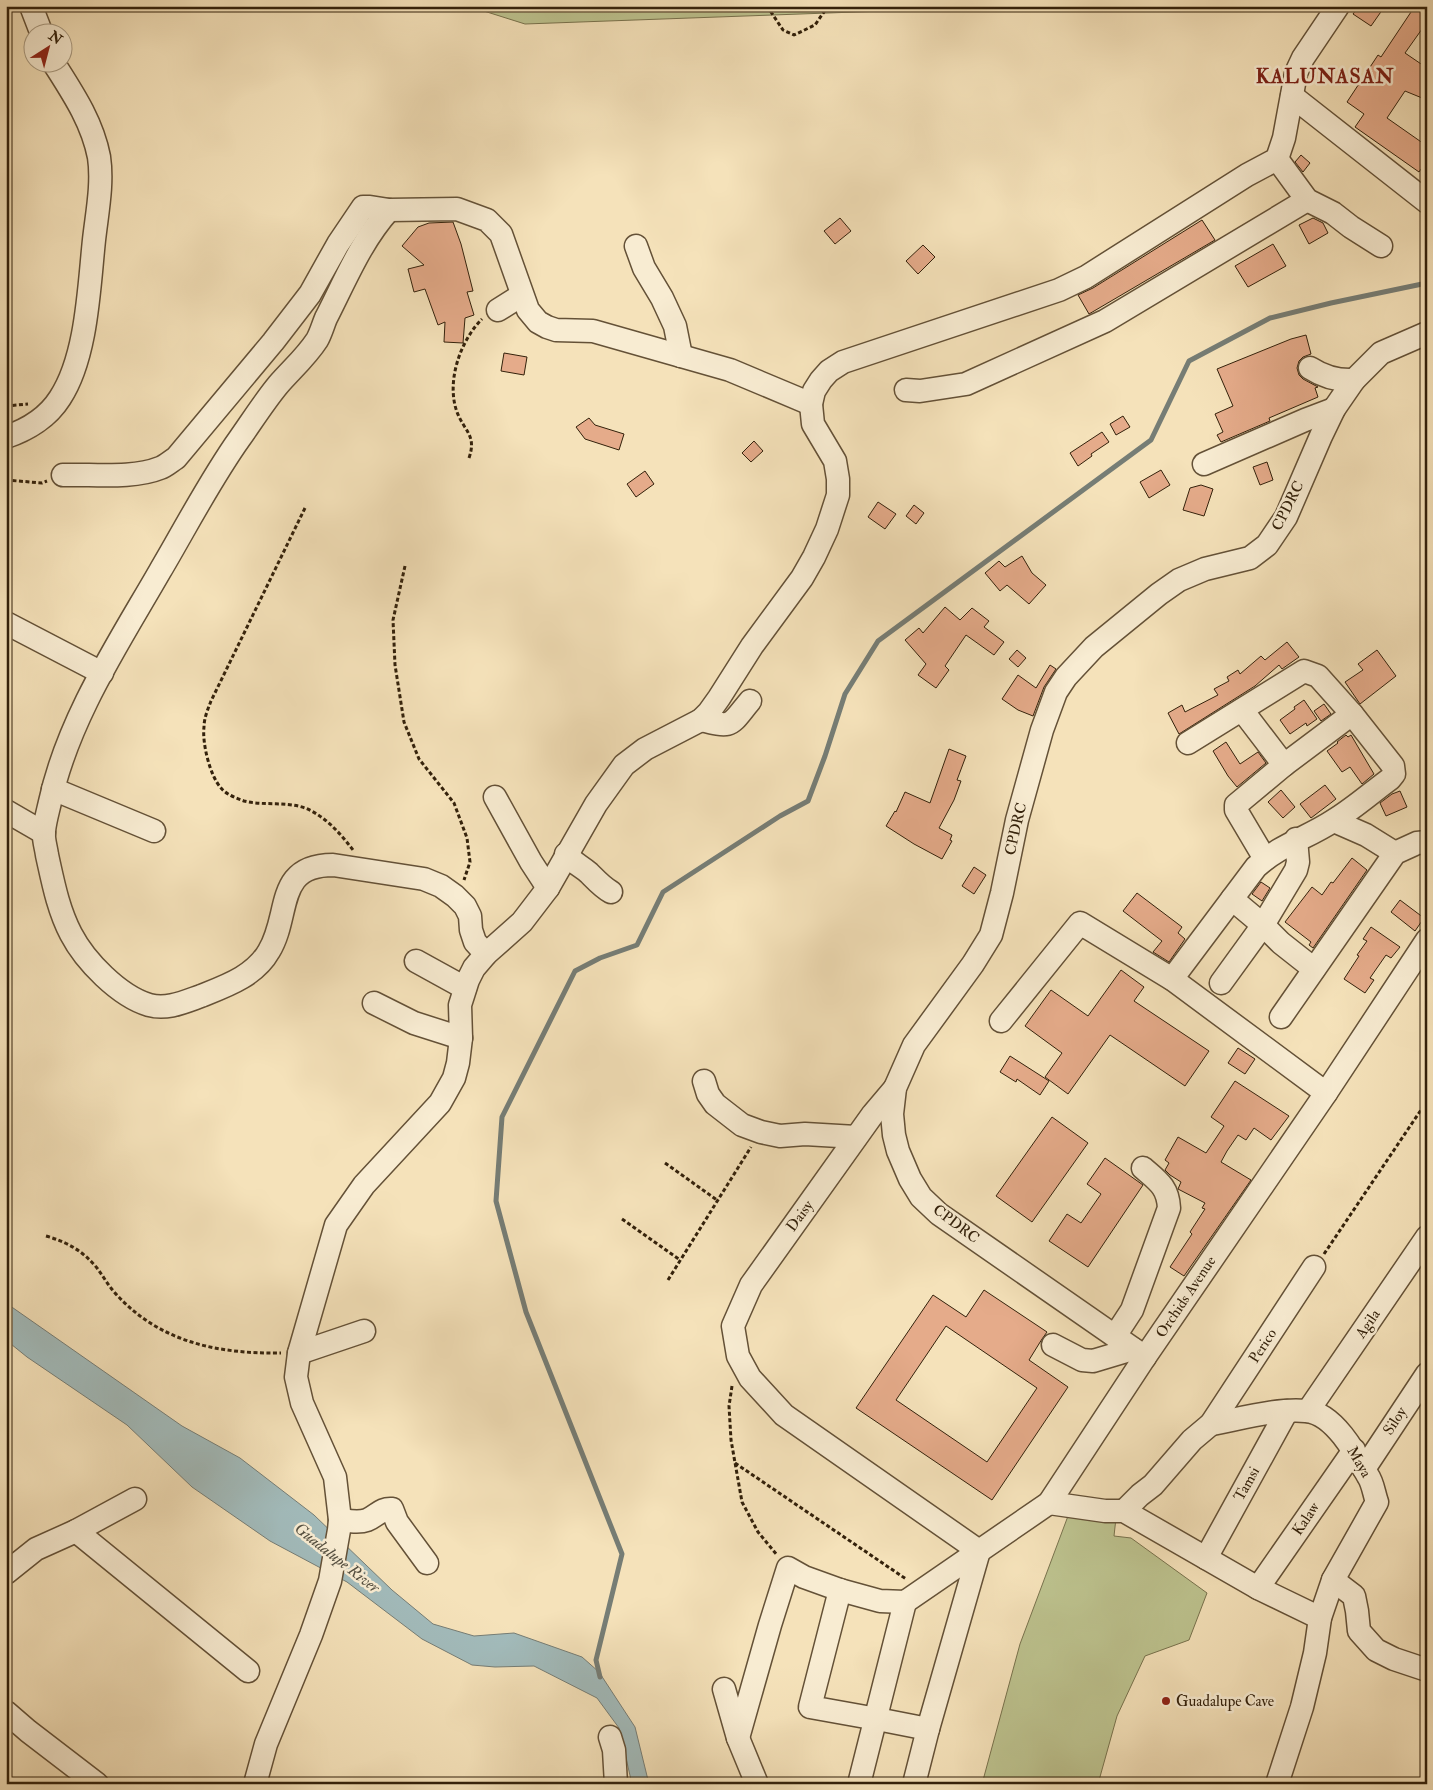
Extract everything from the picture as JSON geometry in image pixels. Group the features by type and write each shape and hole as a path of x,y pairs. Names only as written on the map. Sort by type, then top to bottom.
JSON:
{"street":[{"path":"31,6 37,22"},
{"path":"255,1784 266,1744 311,1635 330,1581 339,1525 335,1477 302,1403 296,1378 299,1353 336,1225 364,1185 440,1103 454,1078 461,1038 460,1004 474,968 486,954 522,922 548,888 596,804 624,765 645,749 701,720 719,698 752,646 802,578 827,529 838,495 835,461 814,424 811,404 814,391 829,371 843,362 1059,290 1086,278 1247,175 1277,159 1284,138 1296,73 1303,58 1338,6"},
{"path":"6,437 21,432 43,417 60,398 76,365 86,315 101,184 99,157 91,129 83,111 59,72"},
{"path":"1292,96 1427,202"},
{"path":"1277,159 1307,200 1333,213 1380,246"},
{"path":"906,390 920,391 966,384 1105,321 1307,200"},
{"path":"63,474 150,472 163,468 176,458 273,342 310,294 338,244 363,207 389,210 457,208 487,220 501,234 528,310 538,322 556,330 593,331 730,370 784,391 811,404"},
{"path":"389,210 378,222 362,246 318,338 277,386 226,457 102,672 64,754 53,789 44,833 58,902 66,924 79,949 113,984 148,1005 163,1007 180,1004 229,985 261,962 269,952 275,938 290,885 298,875 309,868 319,865 333,865 431,881 455,896 465,906 470,916 475,942 486,954"},
{"path":"636,246 644,268 662,298 675,326 681,356"},
{"path":"498,310 522,294"},
{"name":"CPDRC","path":"1131,1347 939,1214 921,1197 910,1179 894,1135 892,1114 895,1088 914,1045 973,964 991,935 1017,820 1042,730 1056,692 1066,677 1094,647 1179,580 1205,569 1250,558 1266,545 1286,517 1334,409 1354,380 1380,353 1427,333"},
{"path":"1310,368 1321,375 1340,381 1354,380"},
{"path":"1204,464 1334,409"},
{"path":"6,623 102,672"},
{"path":"1172,979 1256,867 1296,839 1334,821 1394,774 1393,766 1352,714 1318,676 1304,671 1188,743"},
{"path":"701,720 723,725 730,724 750,701"},
{"path":"1242,710 1284,765"},
{"path":"1265,859 1236,810 1236,805 1284,765 1352,714"},
{"path":"53,789 154,831"},
{"path":"495,797 531,862 548,888"},
{"path":"6,811 44,833"},
{"path":"1334,821 1366,834 1395,853"},
{"path":"1221,983 1263,925 1296,870 1298,862 1296,839"},
{"path":"1281,1017 1395,853 1417,843 1427,842"},
{"path":"566,854 573,863 611,892"},
{"path":"1232,900 1314,969"},
{"path":"1001,1021 1080,923 1172,979 1326,1093"},
{"name":"Orchids Avenue","path":"1048,1503 1131,1347 1422,970 1427,940"},
{"path":"416,961 466,988"},
{"path":"374,1003 414,1023 461,1038"},
{"path":"704,1081 708,1094 715,1104 742,1124 760,1132 780,1136 805,1134 856,1137"},
{"name":"Daisy","path":"895,1088 856,1137 751,1285 733,1326 738,1356 750,1378 784,1415 978,1551"},
{"path":"1053,1345 1082,1360 1094,1361 1131,1347 1132,1310 1169,1208 1168,1198 1162,1184 1143,1168"},
{"name":"Agila","path":"1298,1411 1427,1237"},
{"name":"Perico","path":"1211,1424 1314,1267"},
{"path":"299,1353 364,1331"},
{"name":"Siloy","path":"1359,1460 1427,1374"},
{"path":"1124,1511 1153,1485 1192,1440 1211,1424 1298,1411"},
{"name":"Maya","path":"1277,1784 1307,1685 1315,1653 1320,1618 1333,1580 1377,1502 1370,1477 1333,1424 1321,1416 1298,1411"},
{"name":"Tamsi","path":"1206,1558 1298,1411"},
{"name":"Kalaw","path":"1258,1588 1359,1460"},
{"path":"6,1573 36,1549 76,1531 135,1499"},
{"path":"738,1738 788,1568 804,1577 840,1590 880,1601 914,1596 1048,1503 1105,1511 1124,1511 1258,1588 1320,1618"},
{"path":"339,1525 367,1520 382,1510 392,1509 397,1522 427,1563"},
{"path":"76,1531 248,1671"},
{"path":"914,1784 978,1551"},
{"path":"1333,1580 1354,1596 1358,1631 1376,1650 1394,1660 1427,1670"},
{"path":"840,1590 810,1707 928,1729"},
{"path":"859,1784 914,1596"},
{"path":"724,1689 738,1738 758,1784"},
{"path":"6,1712 97,1784"},
{"path":"610,1737 614,1750 616,1784"}],"path":[{"path":"767,6 783,30 794,35 815,25 828,6"},
{"path":"469,458 472,442 469,432 457,414 453,399 453,376 459,358 472,332 481,320 498,310"},
{"path":"6,480 42,484 63,474"},
{"path":"305,508 211,701 204,726 205,750 220,788 232,796 246,801 290,804 305,808 322,817 341,833 357,854 364,870"},
{"path":"405,566 392,620 395,665 404,722 419,759 454,803 467,838 470,862 455,896"},
{"path":"1314,1267 1427,1101"},
{"path":"668,1280 760,1132"},
{"path":"665,1164 717,1200"},
{"path":"622,1219 680,1260"},
{"path":"46,1236 61,1241 86,1256 114,1292 132,1308 155,1326 179,1338 229,1352 299,1353"},
{"path":"738,1356 729,1406 731,1440 742,1502 758,1532 788,1568"},
{"path":"735,1462 914,1596"}],"green space":[{"path":"468,6 1021,6 525,24"},
{"path":"1068,1516 1116,1518 1114,1536 1131,1538 1207,1593 1189,1640 1145,1656 1117,1716 1098,1784 982,1784 1020,1644"}],"water":[{"name":"Guadalupe River","path":"6,1303 182,1426 240,1458 314,1515 392,1590 433,1624 474,1636 514,1633 582,1657 599,1672 635,1727 649,1784 632,1784 619,1728 597,1698 534,1666 495,1667 472,1665 422,1639 347,1582 270,1541 192,1487 127,1425 27,1357 6,1340"}],"building":[{"path":"1359,6 1385,6 1371,26 1353,14"},
{"path":"1415,6 1427,6 1427,22 1405,53 1427,68 1427,100 1405,91 1387,118 1427,146 1427,174 1421,169 1419,172 1355,127 1364,114 1347,102 1378,55 1381,57"},
{"path":"1301,155 1310,163 1303,172 1295,162"},
{"path":"840,218 851,231 835,244 824,231"},
{"path":"1313,218 1323,223 1328,233 1309,244 1299,225"},
{"path":"1202,220 1215,240 1089,314 1078,295 1093,288"},
{"path":"453,222 461,244 473,291 467,292 474,315 465,318 463,343 444,342 445,322 438,325 425,289 414,292 408,269 424,265 402,246 418,227 429,223"},
{"path":"1273,244 1286,266 1248,287 1235,266"},
{"path":"923,245 935,257 918,274 906,261"},
{"path":"1306,335 1311,354 1299,361 1297,368 1299,375 1303,379 1318,387 1315,388 1318,397 1269,418 1270,421 1221,442 1217,435 1223,432 1215,414 1233,406 1217,369 1291,339"},
{"path":"504,353 527,357 524,375 501,371"},
{"path":"1123,416 1130,427 1116,435 1110,424"},
{"path":"589,418 595,425 624,434 619,450 585,439 576,427"},
{"path":"1102,432 1109,442 1091,454 1092,456 1078,466 1070,453"},
{"path":"754,441 763,451 751,462 742,453"},
{"path":"1267,462 1273,480 1260,485 1253,467"},
{"path":"1161,470 1170,485 1149,498 1140,482"},
{"path":"645,471 654,484 636,497 627,484"},
{"path":"1201,485 1213,489 1204,516 1183,510 1190,488"},
{"path":"878,502 896,514 885,529 868,517"},
{"path":"914,505 924,513 916,524 906,516"},
{"path":"1022,556 1032,573 1046,585 1029,604 1007,585 1000,591 985,573 999,561 1005,567"},
{"path":"945,607 960,620 972,608 989,621 984,627 1004,642 994,655 966,635 945,666 949,670 936,688 918,675 926,664 905,640 919,628 923,633"},
{"path":"1287,642 1299,657 1282,669 1279,665 1255,686 1179,734 1168,713 1182,705 1185,712 1218,695 1214,689 1229,681 1227,677 1238,670 1240,674 1261,656 1265,660"},
{"path":"1017,650 1026,658 1018,667 1009,659"},
{"path":"1377,650 1396,676 1360,704 1345,682 1363,670 1358,664"},
{"path":"1050,665 1056,669 1044,687 1033,716 1018,710 1002,699 1018,675 1036,688"},
{"path":"1304,700 1317,719 1307,726 1306,723 1290,734 1280,720"},
{"path":"1324,704 1331,714 1321,721 1314,711"},
{"path":"1346,735 1348,737 1351,735 1374,774 1362,784 1350,767 1342,772 1327,751"},
{"path":"1226,742 1240,764 1258,752 1266,763 1237,787 1213,751"},
{"path":"949,749 966,756 957,780 961,781 954,800 939,828 952,835 950,840 952,841 942,859 886,826 896,812 905,792 930,803"},
{"path":"1325,785 1336,799 1311,818 1300,804"},
{"path":"1281,790 1295,807 1283,818 1268,802"},
{"path":"1400,791 1407,807 1386,816 1380,803 1392,794"},
{"path":"1352,858 1367,870 1313,948 1309,945 1311,942 1285,922 1312,887 1322,895"},
{"path":"974,867 986,875 974,894 962,886"},
{"path":"1261,882 1270,888 1262,901 1252,894"},
{"path":"1137,893 1182,927 1178,933 1185,939 1169,962 1153,952 1162,941 1123,911"},
{"path":"1400,900 1424,918 1415,931 1391,912"},
{"path":"1371,927 1400,947 1391,958 1386,955 1370,978 1374,980 1365,993 1344,979 1367,941 1363,939"},
{"path":"1121,970 1144,987 1134,1001 1209,1051 1185,1086 1110,1035 1068,1094 1045,1077 1062,1053 1025,1026 1051,990 1088,1016"},
{"path":"1238,1048 1255,1059 1245,1074 1228,1063"},
{"path":"1010,1056 1049,1081 1040,1095 1017,1079 1016,1082 1000,1072"},
{"path":"1235,1081 1289,1116 1271,1140 1254,1128 1246,1140 1238,1135 1227,1151 1221,1162 1251,1180 1184,1276 1170,1267 1192,1234 1190,1232 1205,1209 1202,1208 1205,1203 1178,1189 1181,1182 1165,1170 1169,1163 1165,1160 1178,1137 1206,1153 1224,1126 1211,1117"},
{"path":"1052,1117 1088,1143 1032,1222 996,1196"},
{"path":"1105,1158 1143,1185 1088,1267 1049,1241 1067,1214 1081,1223 1101,1194 1087,1184"},
{"path":"984,1290 1047,1332 1029,1360 1068,1387 992,1500 856,1408 933,1295 966,1317","holes":["946,1326 1037,1388 987,1462 896,1400"]}],"waterway":[{"path":"600,1677 596,1660 622,1554 526,1312 496,1201 502,1117 575,971 600,958 637,945 663,892 780,816 808,801 845,694 878,641 1151,440 1189,361 1270,318 1427,283"}],"place":[{"name":"Guadalupe Cave","path":"1166,1701"}],"district":[{"name":"KALUNASAN","path":"1325,76"}]}
